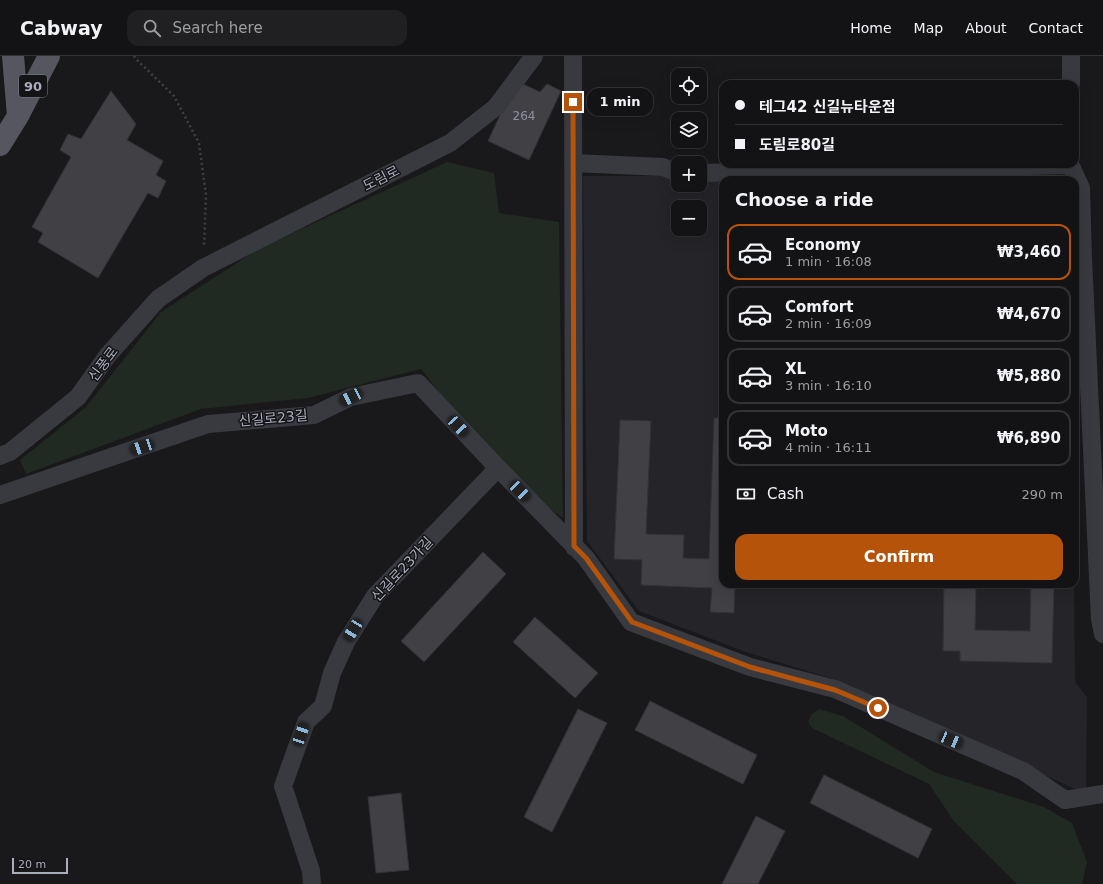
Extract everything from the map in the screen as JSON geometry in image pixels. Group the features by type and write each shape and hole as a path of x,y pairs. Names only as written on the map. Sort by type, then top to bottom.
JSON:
{"main road":[{"path":"13,56 18,116"},
{"name":"90","path":"0,145 18,116 49,56"}],"street":[{"name":"도림로","path":"203,268 450,143 496,107 534,56"},
{"path":"573,56 574,546"},
{"path":"1071,56 1071,80"},
{"path":"573,163 663,166 671,170"},
{"path":"707,173 931,168"},
{"path":"1079,184 1081,188 1099,603 1103,634"},
{"name":"신풍로","path":"0,456 10,452 78,397 108,356 158,299 203,268"},
{"name":"신길로23길","path":"0,495 208,424 314,415 351,397 418,383 586,558 632,622 750,667 835,690 1023,771 1065,800 1103,794"},
{"name":"신길로23가길","path":"312,884 311,871 283,786 306,722 323,706 332,673 346,642 375,596 498,468"}],"path":[{"path":"134,56 174,96 199,143 206,195 203,268"}],"shaded area":[{"path":"447,162 494,173 499,213 559,222 563,518 498,468 421,369 308,398 201,409 26,474 20,460 86,407 161,312 260,248"},
{"path":"583,176 671,176 671,192 707,192 707,176 719,176 719,588 1074,588 1075,682 1087,697 1086,794 833,679 743,651 639,611 587,541"},
{"path":"819,709 843,716 934,772 1044,807 1072,823 1087,862 1082,884 1017,884 953,820 929,784 812,728 808,722 811,715"}],"building":[{"path":"516,81 540,92 547,84 561,91 529,160 488,141"},
{"path":"111,91 136,124 127,140 163,161 156,175 166,181 158,198 148,193 98,278 38,242 43,233 32,227 71,157 60,150 68,134 81,139"},
{"path":"714,418 719,418 719,588 735,588 734,613 710,612 712,588 641,585 642,560 614,559 620,420 651,421 646,534 684,535 683,558 709,559"},
{"path":"483,552 506,574 424,662 401,641"},
{"path":"944,588 976,588 975,630 1030,631 1031,588 1054,588 1052,663 960,661 960,651 943,651"},
{"path":"535,617 598,673 575,698 513,642"},
{"path":"650,701 757,755 743,784 635,730"},
{"path":"578,709 607,723 552,832 524,817"},
{"path":"824,775 932,829 918,858 810,803"},
{"path":"401,793 409,870 376,873 368,797"},
{"path":"756,816 785,831 758,884 722,884"}],"route":[{"path":"573,102 574,546 586,558 632,622 750,667 835,690 878,708"}]}
